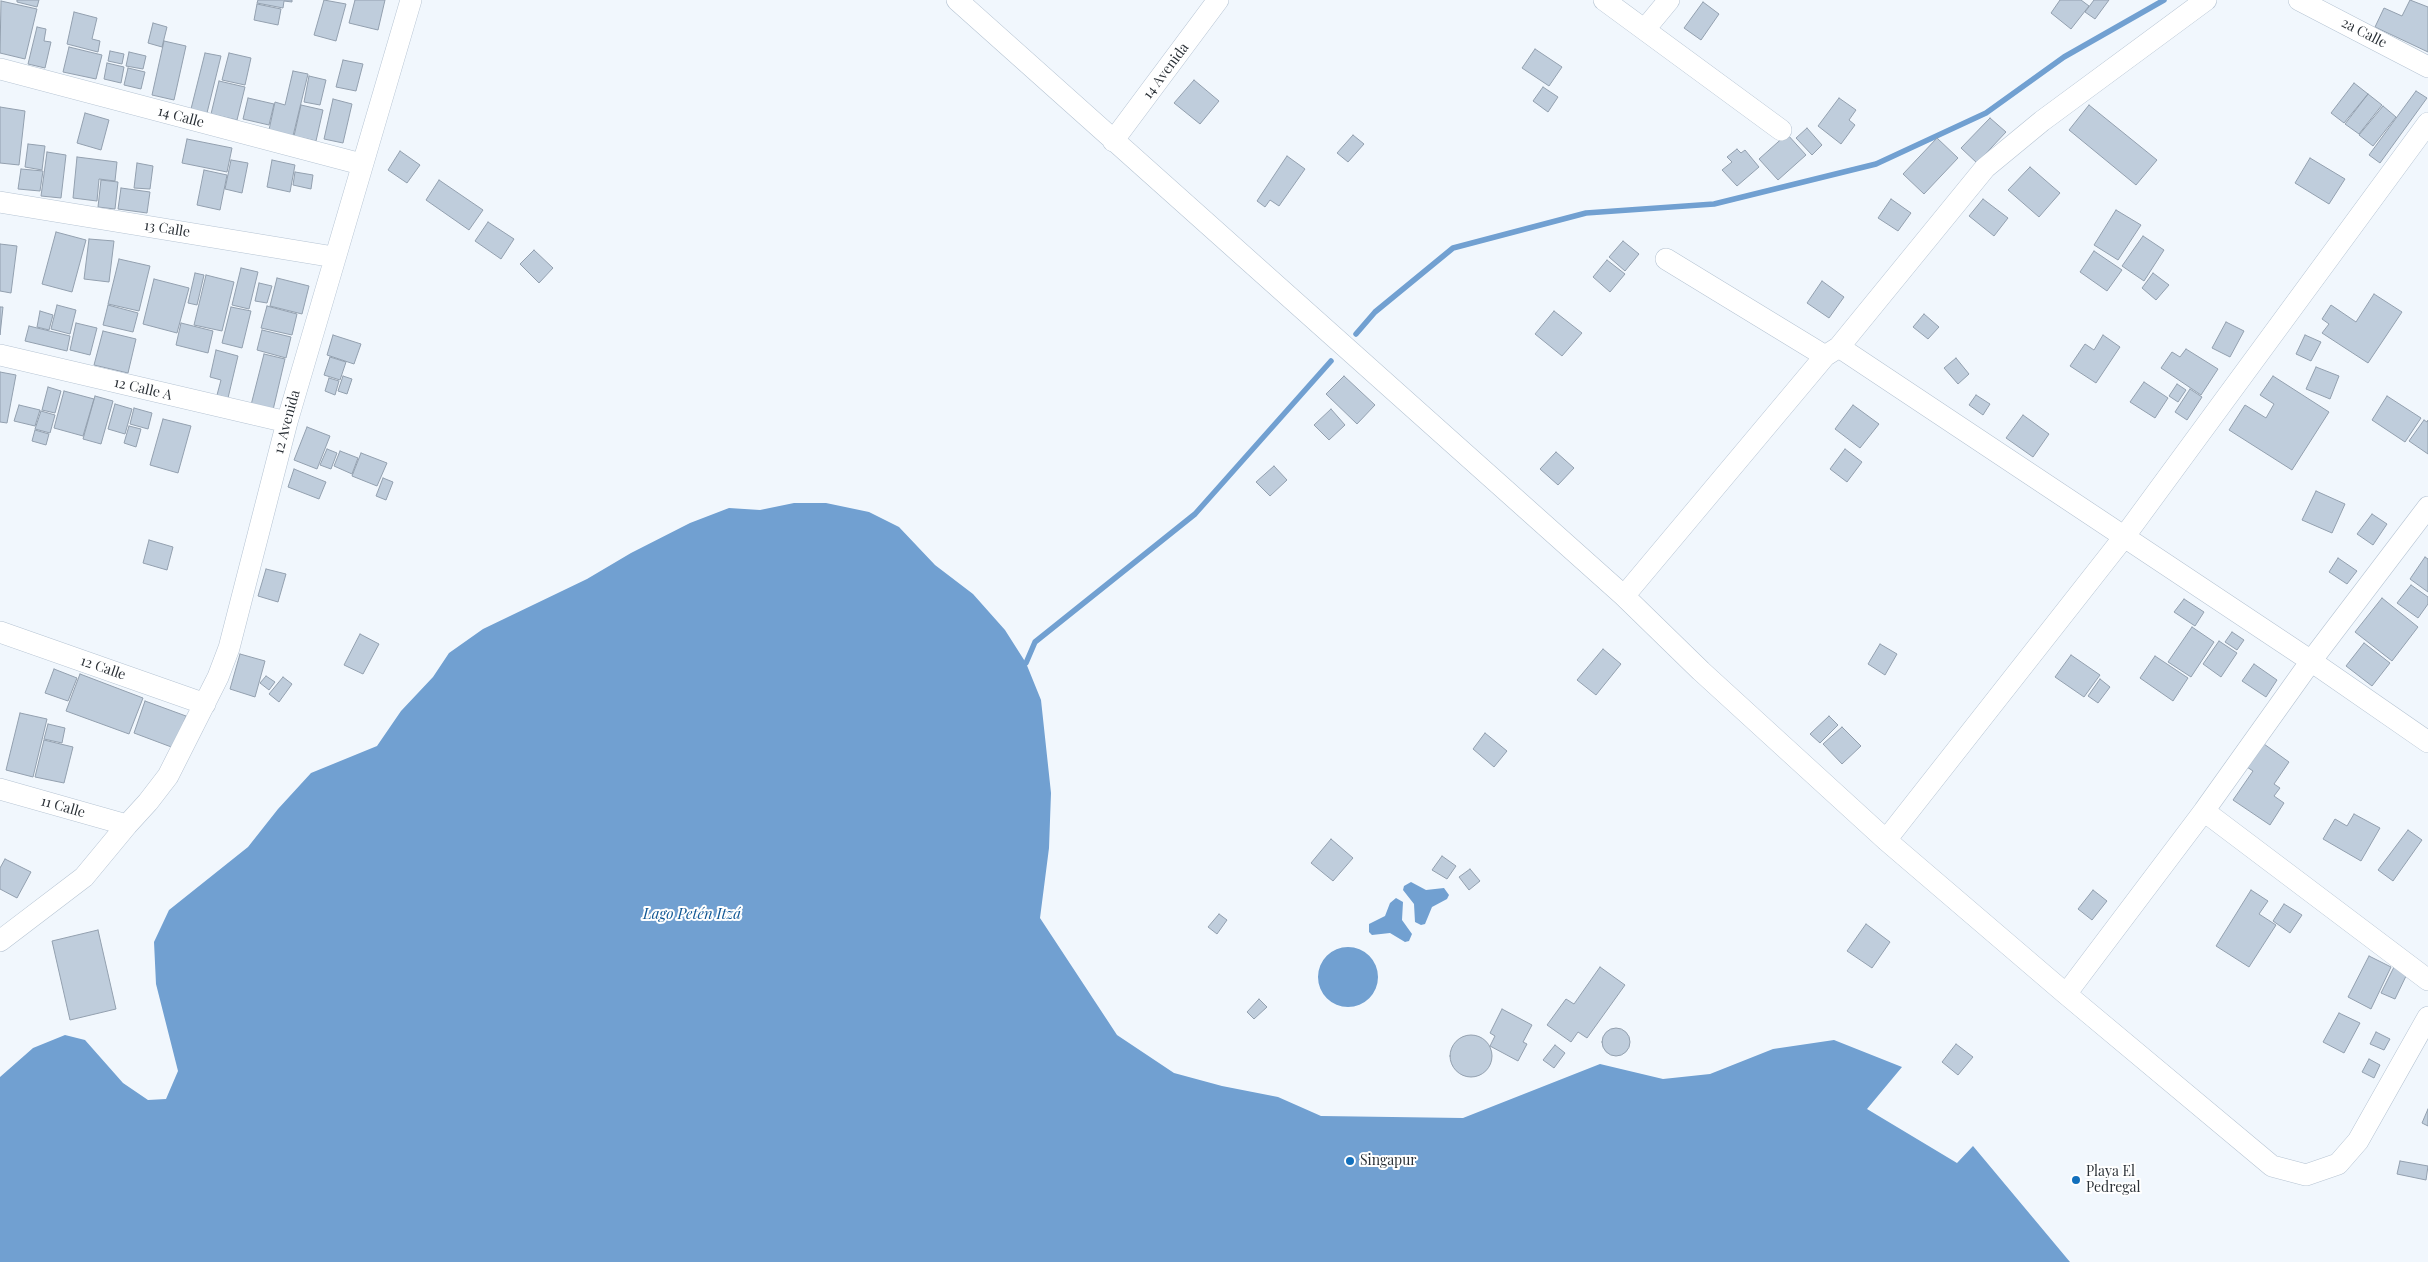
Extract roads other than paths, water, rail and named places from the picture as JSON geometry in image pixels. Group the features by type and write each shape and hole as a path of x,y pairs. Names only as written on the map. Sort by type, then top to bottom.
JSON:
{"street":[{"name":"12 Avenida","path":"0,941 84,878 168,776 205,704 230,648 287,422 361,164 411,0"},
{"path":"957,0 1624,596 1701,671 1886,840 2066,994 2272,1166 2306,1174 2338,1164 2358,1140 2428,1017"},
{"name":"14 Avenida","path":"1113,141 1218,0"},
{"path":"1604,0 1782,130"},
{"path":"1645,29 1669,0"},
{"path":"1624,596 1985,168 2042,121 2206,0"},
{"name":"2a Calle","path":"2299,0 2428,67"},
{"name":"14 Calle","path":"0,69 361,164"},
{"path":"1886,840 2124,537 2428,123"},
{"name":"13 Calle","path":"0,202 334,257"},
{"path":"1666,259 1832,351 2124,537 2311,661 2428,742"},
{"name":"12 Calle A","path":"0,355 287,422"},
{"path":"2066,994 2204,811 2311,661 2428,507"},
{"name":"12 Calle","path":"0,632 205,704"},
{"name":"11 Calle","path":"0,789 126,825"},
{"path":"2204,811 2428,980"}],"water":[{"name":"Lago Petén Itzá","path":"794,503 826,503 869,512 899,527 935,565 973,594 1005,630 1026,663 1041,700 1051,793 1049,848 1040,918 1117,1035 1174,1073 1222,1086 1278,1097 1321,1116 1463,1118 1600,1064 1663,1079 1710,1074 1773,1049 1834,1040 1902,1067 1867,1109 1957,1163 1973,1146 2070,1262 0,1262 0,1077 33,1048 65,1035 85,1040 123,1083 148,1100 166,1099 178,1071 156,984 154,942 169,910 248,847 278,809 311,773 377,746 401,711 433,677 449,653 483,629 587,579 631,553 690,523 729,508 760,510"},
{"path":"1411,882 1426,890 1444,888 1449,895 1447,899 1432,907 1425,924 1421,925 1415,922 1414,904 1403,890 1404,886"},
{"path":"1396,898 1403,902 1402,920 1412,934 1409,941 1405,942 1390,933 1372,935 1369,932 1369,924 1385,916 1390,903"},
{"path":"1348,947 1364,952 1369,956 1373,961 1378,977 1373,993 1369,998 1364,1002 1348,1007 1332,1002 1327,998 1323,993 1318,977 1323,961 1327,956 1332,952"}],"waterway":[{"path":"1356,334 1375,312 1453,248 1586,213 1714,204 1876,164 1986,113 2064,57 2164,0"},
{"path":"1026,663 1035,642 1195,514 1331,361"}],"place":[{"name":"Singapur","path":"1350,1161"},
{"name":"Playa El Pedregal","path":"2076,1180"}]}
